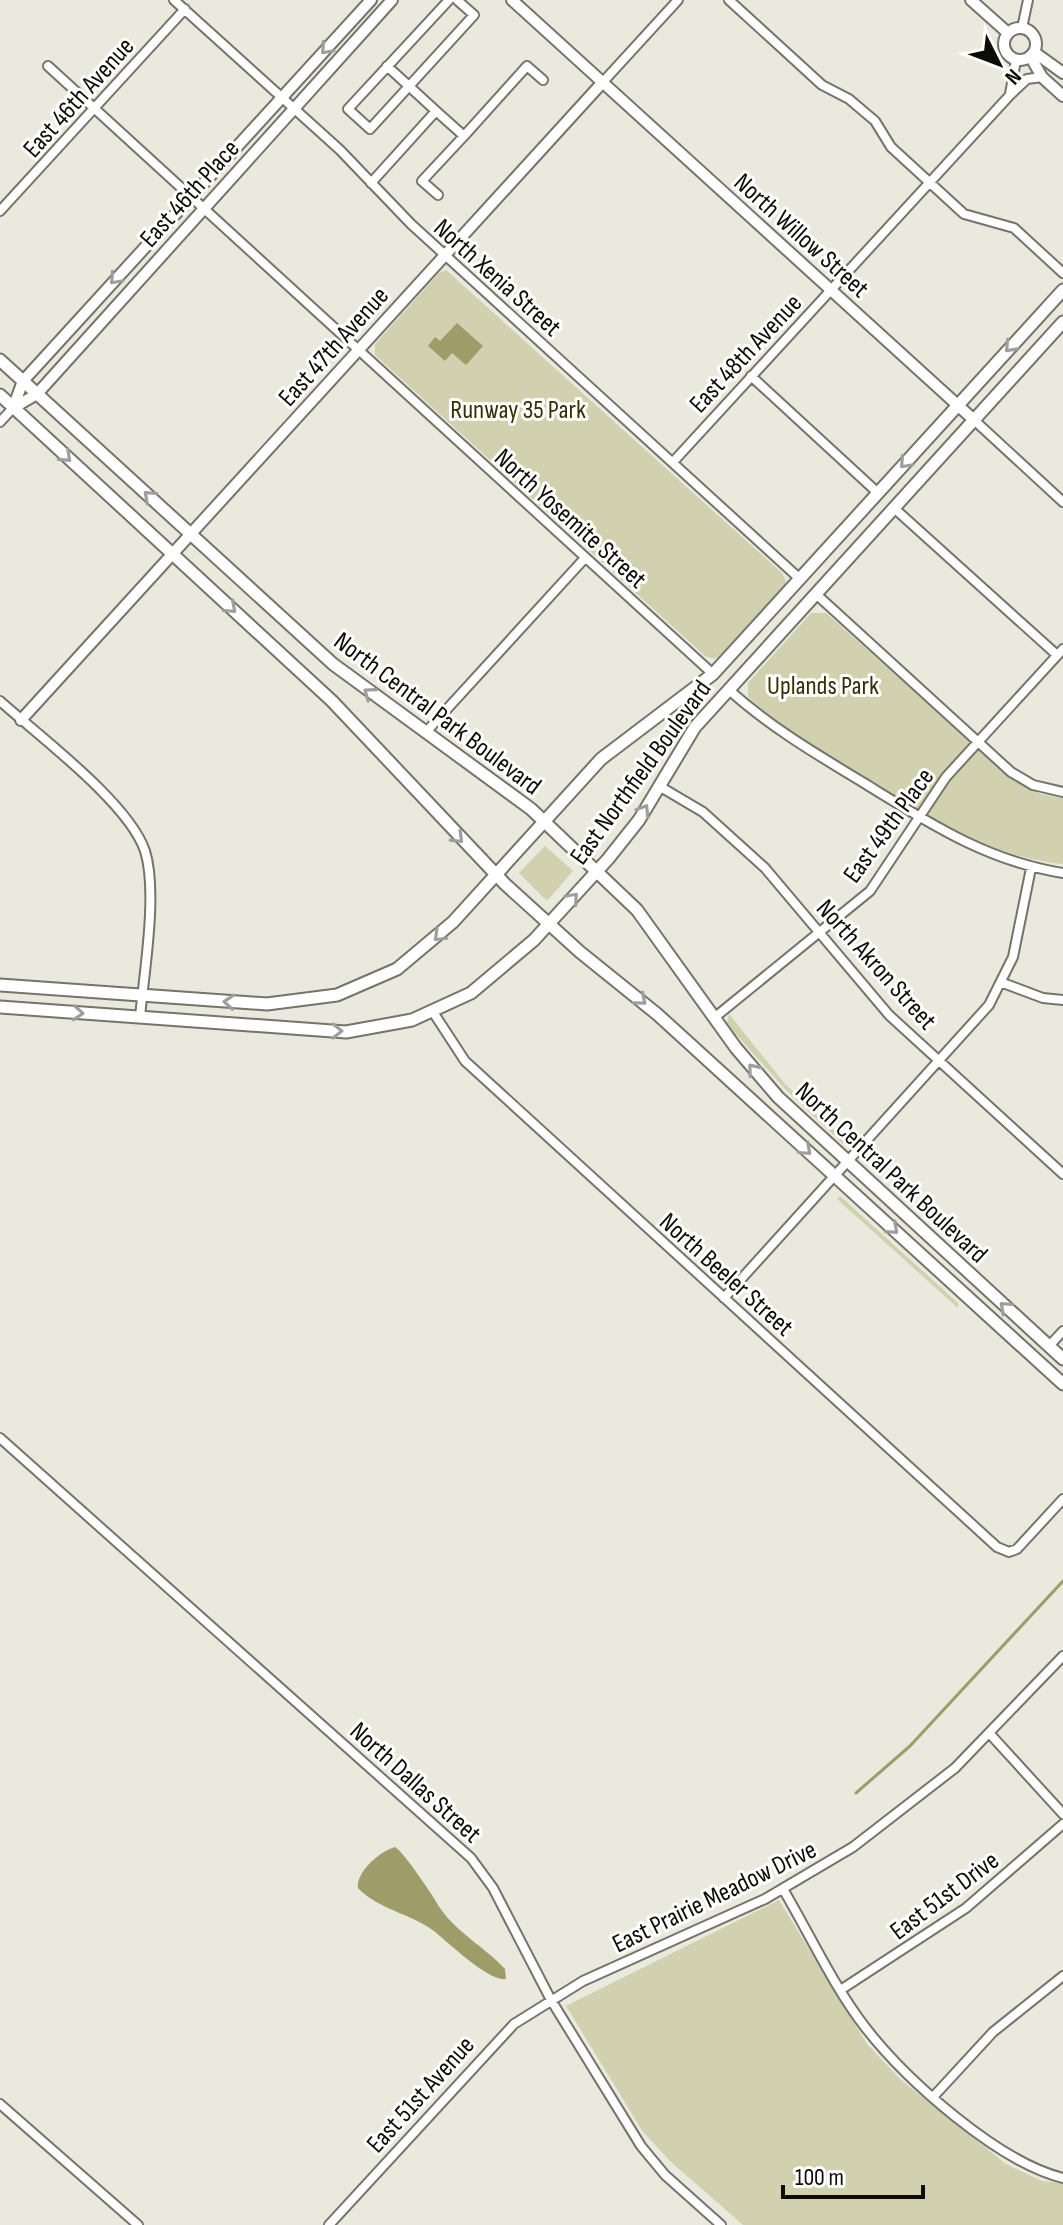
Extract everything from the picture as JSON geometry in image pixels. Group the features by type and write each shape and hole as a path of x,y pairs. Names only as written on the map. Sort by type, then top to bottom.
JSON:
{"main road":[{"name":"East Northfield Boulevard","path":"0,985 267,1004 308,1001 351,990 386,975 418,954 611,751 713,674 1063,290"},
{"name":"East Northfield Boulevard","path":"0,1007 346,1032 392,1025 433,1012 486,982 549,924 639,820 695,727 728,689 1063,322"},
{"name":"North Central Park Boulevard","path":"0,360 343,673 505,788 544,822 650,926 714,1018 778,1097 1063,1359"},
{"name":"North Central Park Boulevard","path":"0,395 332,701 496,875 549,924 657,1014 1063,1384"}],"street":[{"name":"North Xenia Street","path":"174,0 295,110 445,255 800,579"},
{"name":"East 46th Place","path":"13,408 23,381 371,0"},
{"name":"East 46th Place","path":"0,422 13,408 37,394 392,0"},
{"path":"449,0 348,109 370,129 474,15 457,0"},
{"name":"North Willow Street","path":"512,0 1063,502"},
{"name":"East 47th Avenue","path":"21,720 174,556 678,0"},
{"path":"729,0 822,85 849,99 875,121 891,147 964,214 1014,228 1063,273"},
{"path":"971,0 1008,33"},
{"path":"1022,28 1028,0"},
{"name":"East 46th Avenue","path":"0,211 185,9"},
{"path":"1008,33 1022,28"},
{"path":"1022,28 1034,37 1032,54 1042,77 1063,96"},
{"path":"1008,33 1004,49 1016,60"},
{"path":"1016,60 1032,54"},
{"path":"1032,54 1063,73"},
{"path":"1010,95 1016,60"},
{"name":"North Yosemite Street","path":"48,66 713,674"},
{"path":"387,66 464,136"},
{"path":"438,195 422,181 527,66 543,80"},
{"name":"East 48th Avenue","path":"673,462 1010,95 1027,79 1042,77"},
{"path":"371,183 436,111"},
{"path":"751,376 878,493"},
{"path":"894,508 1060,652"},
{"path":"426,732 585,558"},
{"path":"816,594 1026,782 1063,792"},
{"name":"East 49th Place","path":"714,1018 870,891 946,777 1060,652"},
{"path":"728,689 775,728 920,818 980,851 1031,868 1063,873"},
{"path":"0,701 114,806 139,838 150,879 140,1017"},
{"name":"North Akron Street","path":"659,786 703,812 765,868 889,1015 1063,1174"},
{"path":"724,1298 970,1028 1003,983 1016,945 1031,868"},
{"path":"1003,983 1043,998 1063,1000"},
{"name":"North Beeler Street","path":"433,1012 448,1040 465,1061 997,1547 1009,1552 1020,1546 1063,1499"},
{"path":"1049,1346 1063,1331"},
{"name":"North Dallas Street","path":"0,1438 471,1858 493,1888 551,2000 646,2153 721,2225"},
{"name":"East Prairie Meadow Drive","path":"551,2000 603,1971 783,1889 895,1818 990,1734 1063,1656"},
{"path":"990,1734 1063,1814"},
{"name":"East 51st Drive","path":"842,1989 966,1908 1063,1824"},
{"path":"783,1889 863,2025 897,2066 1002,2151 1031,2168 1063,2178"},
{"path":"934,2096 993,2032 1063,1976"},
{"name":"East 51st Avenue","path":"329,2225 503,2033 551,2000"},
{"path":"0,2104 138,2225"}],"green space":[{"name":"Runway 35 Park","path":"446,270 782,573 786,581 783,589 723,655 714,659 705,656 375,355 375,344 439,273"},
{"name":"Uplands Park","path":"811,613 826,613 1015,781 1040,794 1063,798 1063,864 988,845 950,828 876,786 774,721 748,697 748,683"},
{"path":"545,846 573,871 547,901 519,873"},
{"path":"729,1014 785,1084 845,1141 843,1144 785,1089 733,1031 727,1023"},
{"path":"840,1196 958,1303 958,1308 837,1199"},
{"path":"779,1900 867,2044 900,2079 1006,2164 1042,2181 1063,2183 1063,2225 743,2225 670,2161 643,2132 566,2006"}],"shaded area":[{"path":"457,323 483,346 466,365 452,353 445,361 428,346 435,337 440,341"},
{"path":"395,1847 447,1917 505,1969 506,1979 490,1974 425,1925 375,1901 358,1888 361,1875 370,1863"}],"waterway":[{"path":"856,1793 910,1746 1063,1581"}]}
